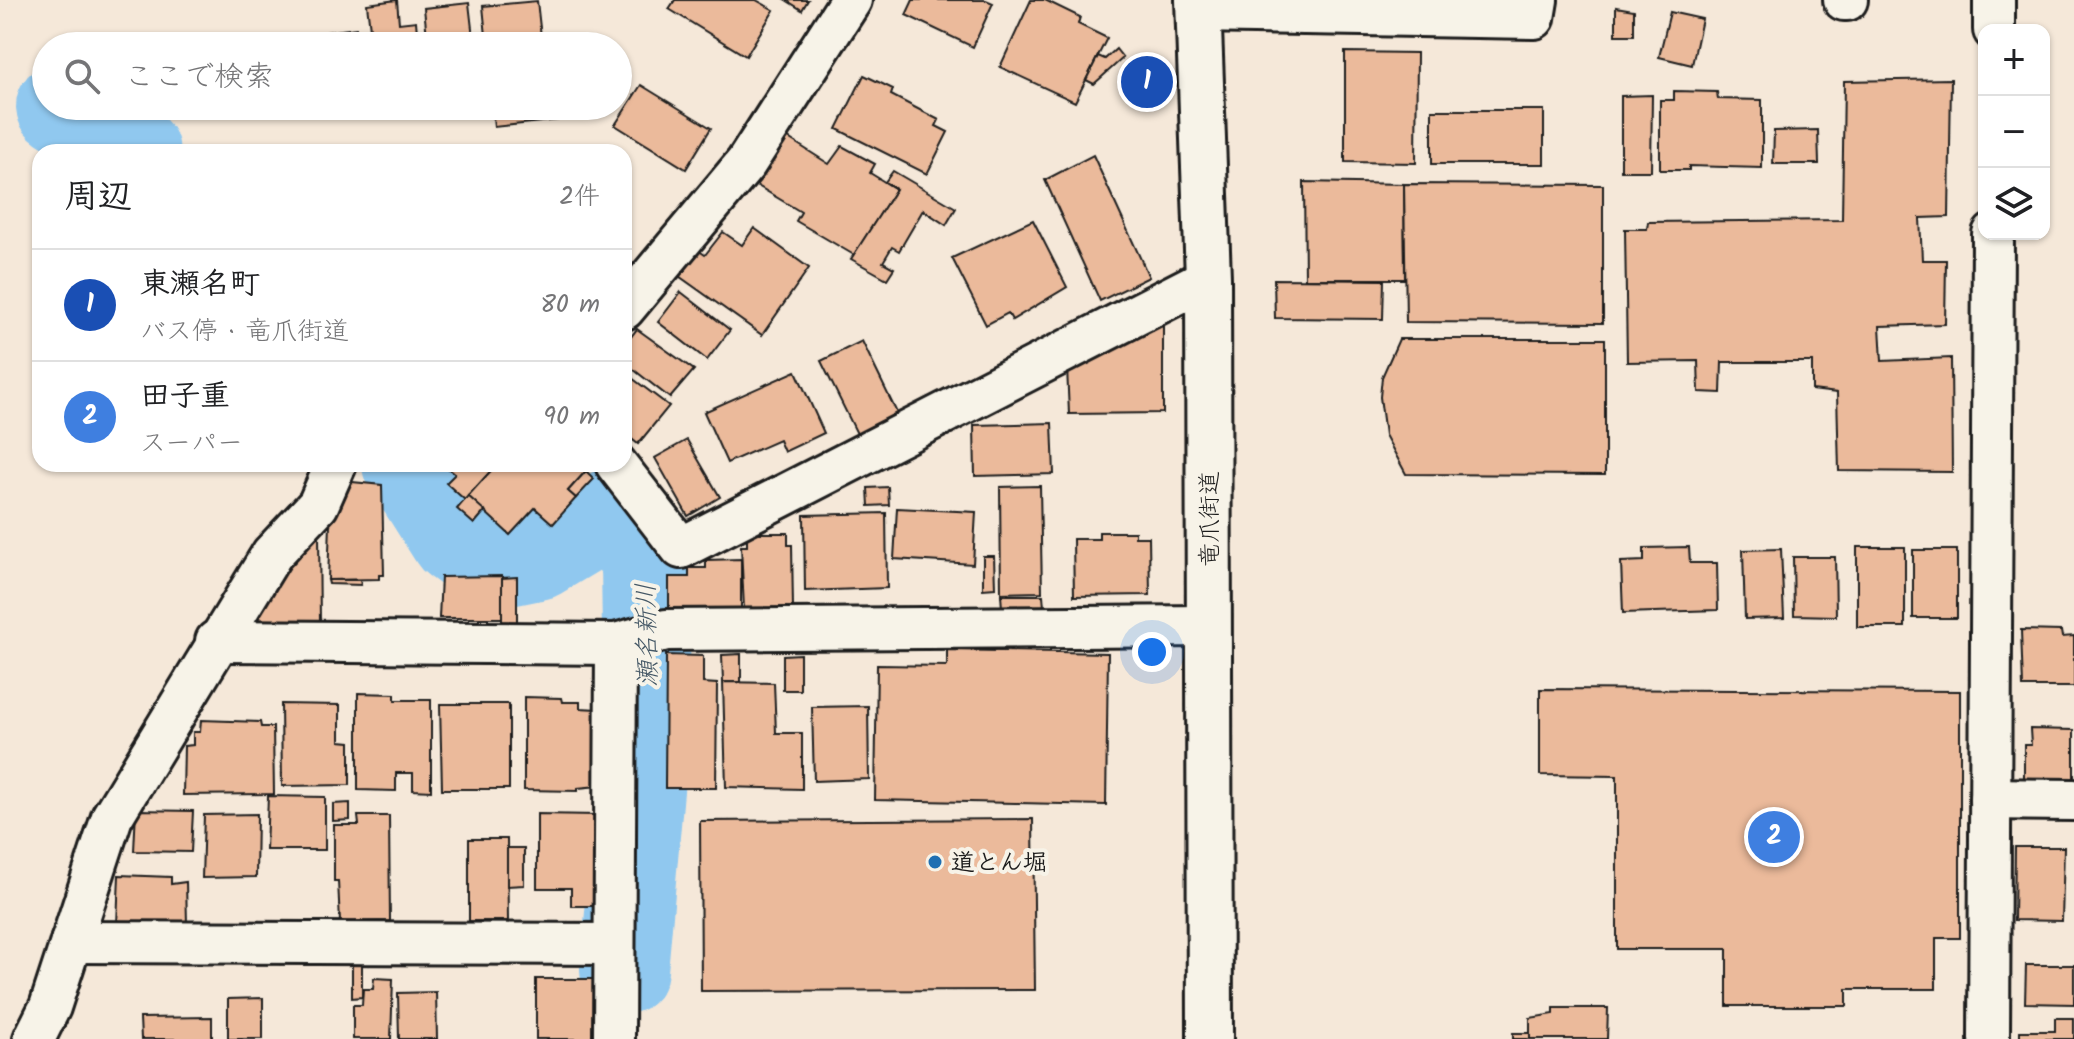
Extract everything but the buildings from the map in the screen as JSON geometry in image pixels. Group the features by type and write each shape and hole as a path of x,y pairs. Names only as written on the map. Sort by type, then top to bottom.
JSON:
{"main road":[{"name":"竜爪街道","path":"1198,6 1208,278 1210,1039"}],"street":[{"path":"632,299 746,163 851,0"},
{"path":"1198,6 1534,18 1537,0"},
{"path":"1994,0 1994,24"},
{"path":"1989,1039 1993,240"},
{"path":"622,472 681,548 1208,278"},
{"path":"34,1039 50,1007 112,817 216,641 272,554 318,505 332,472"},
{"path":"216,641 616,644 666,630 1209,626"},
{"path":"614,1039 616,644"},
{"path":"1990,799 2074,800"},
{"path":"71,942 614,944"}],"waterway":[{"name":"瀬名新川","path":"83,120 123,144"},
{"name":"瀬名新川","path":"411,472 454,540 489,566 538,556 613,511 645,561 647,711 624,970"}],"place":[{"name":"東瀬名町","path":"1147,82"},
{"name":"田子重","path":"1774,837"},
{"name":"道とん堀","path":"935,862"}]}
